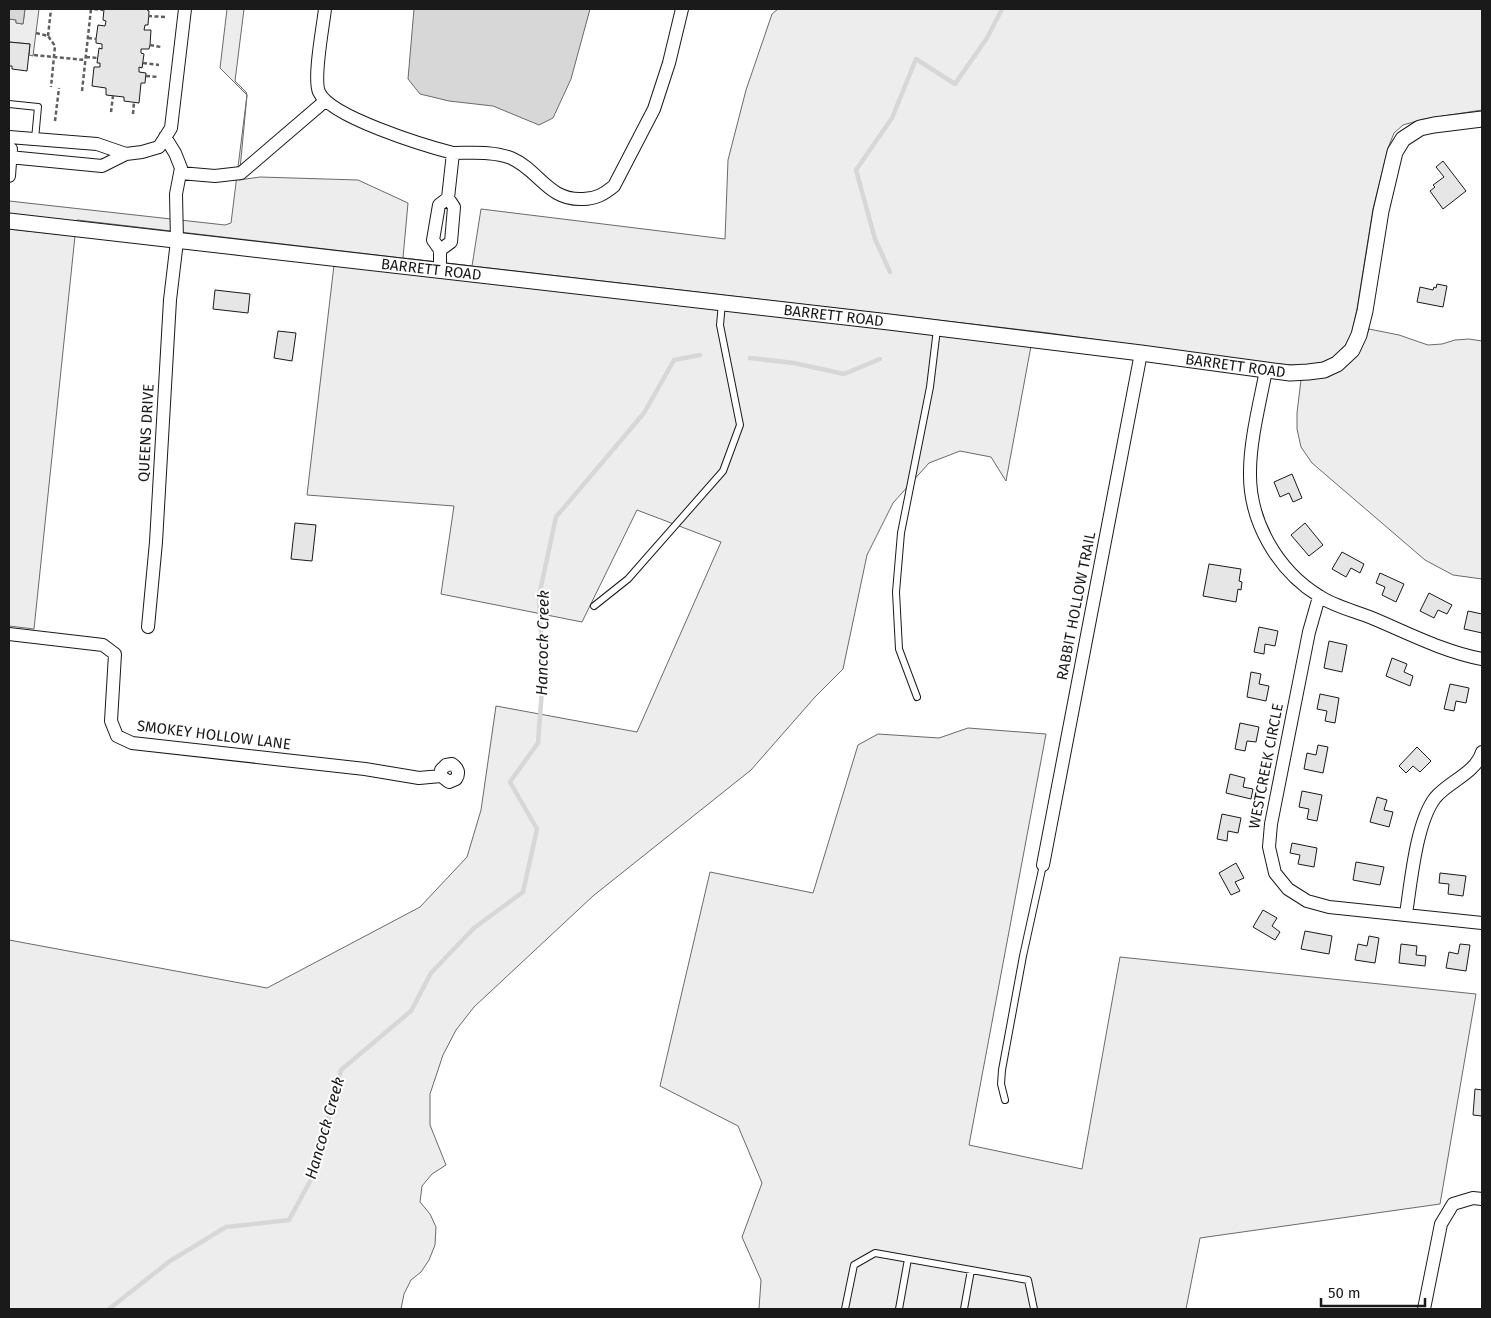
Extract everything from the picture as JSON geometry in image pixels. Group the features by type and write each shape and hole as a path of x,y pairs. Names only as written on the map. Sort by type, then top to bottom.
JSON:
{"street":[{"path":"10,157 102,166 126,154 159,147 171,128 185,9"},
{"path":"325,9 317,79 318,91 324,101 346,114 407,140 453,153 485,153 511,158 531,171 556,194 572,200 593,199 614,186 654,109 669,63 682,9"},
{"path":"166,137 175,152 181,168 180,173 215,176 241,173 324,101"},
{"name":"BARRETT ROAD","path":"9,222 722,302 1140,352 1290,373 1324,370 1337,364 1352,350 1359,335 1365,310 1381,211 1395,152 1403,139 1420,128 1482,119"},
{"path":"9,176 11,137 97,144 126,154"},
{"path":"73,163 74,142"},
{"path":"440,270 440,250 451,242 454,207 448,198 453,153"},
{"name":"QUEENS DRIVE","path":"148,627 149,597 156,542 170,300 177,241 176,194 180,173"},
{"name":"RABBIT HOLLOW TRAIL","path":"1043,865 1140,352"},
{"path":"1266,370 1250,470 1250,487 1256,517 1265,538 1278,558 1291,574 1319,597 1450,651 1482,659"},
{"name":"WESTCREEK CIRCLE","path":"1319,597 1309,632 1271,824 1268,847 1275,873 1288,889 1307,901 1330,907 1482,923"},
{"name":"SMOKEY HOLLOW LANE","path":"9,634 103,645 115,654 111,721 117,736 132,743 365,769 419,778 441,776"},
{"path":"1406,914 1422,824 1434,799 1446,787 1470,769 1482,752"},
{"path":"1424,1309 1441,1224 1453,1204 1473,1198 1482,1199"}],"lane":[{"path":"9,104 38,107 35,139"},
{"path":"594,606 628,579 723,470 740,425 720,325 722,302"},
{"path":"916,697 899,649 896,592 901,533 930,387 937,328"},
{"path":"1005,1100 1002,1070 1023,956 1043,865"},
{"path":"846,1309 854,1265 874,1253 1028,1280 1034,1309"},
{"path":"899,1309 908,1259"},
{"path":"964,1309 971,1270"}],"path":[{"path":"48,36 51,9"},
{"path":"82,91 93,9 104,10"},
{"path":"148,16 165,17"},
{"path":"36,33 48,36 55,46 51,88"},
{"path":"88,38 96,39"},
{"path":"150,45 162,47"},
{"path":"34,55 86,59 98,58"},
{"path":"143,63 160,65"},
{"path":"146,76 158,77"},
{"path":"55,121 59,88"},
{"path":"111,112 113,96"},
{"path":"133,114 134,102"}],"shaded area":[{"path":"9,9 25,9 23,24 9,19"},
{"path":"25,9 39,9 33,56 29,55 30,44 9,42 9,19 23,24"},
{"path":"227,9 244,9 235,81 247,95 220,68"},
{"path":"414,9 590,9 571,79 553,118 539,125 493,106 449,101 420,94 408,79"},
{"path":"778,9 1482,9 1482,110 1424,119 1403,125 1394,133 1388,148 1373,209 1352,332 1345,346 1332,358 1321,363 1307,365 1266,363 1049,333 437,262 77,220 77,222 9,214 9,201 225,225 231,223 247,95 239,180 260,177 358,180 408,203 403,258 472,266 481,209 725,239 728,160 746,90 772,14"},
{"path":"9,229 75,236 34,629 9,626"},
{"path":"334,265 1031,346 1006,481 991,457 960,451 929,463 893,503 867,555 843,669 815,697 751,770 593,896 474,1007 456,1030 443,1055 430,1094 430,1125 446,1165 432,1174 422,1186 420,1202 430,1214 436,1227 435,1245 429,1260 421,1272 411,1280 404,1294 401,1309 9,1309 9,940 267,988 420,907 467,857 481,810 496,706 637,732 721,542 637,510 582,622 441,594 454,506 307,495"},
{"path":"1369,329 1399,335 1428,345 1442,344 1455,340 1469,339 1482,341 1482,579 1453,575 1425,560 1312,463 1301,447 1297,429 1297,413 1301,380 1328,377 1343,369 1359,353"},
{"path":"968,728 1046,734 969,1145 1082,1169 1120,957 1476,994 1440,1204 1200,1238 1186,1309 759,1309 761,1280 742,1237 762,1183 738,1126 660,1086 710,872 813,893 858,745 878,734 939,738"}],"building":[{"path":"104,9 147,9 149,11 148,25 145,25 144,30 151,30 150,45 149,49 141,49 141,53 144,54 142,68 139,67 139,72 146,73 145,83 141,83 139,103 124,101 124,97 106,95 106,88 92,86 94,67 100,67 100,63 97,63 99,48 102,49 102,44 96,43 96,39 98,25 105,26 106,21 103,20"},
{"path":"9,42 30,44 27,71 12,69 12,66 9,66"},
{"path":"1443,161 1466,191 1443,209 1430,191 1435,187 1433,185 1444,177 1436,167"},
{"path":"1437,284 1447,286 1443,307 1417,302 1420,287 1433,290"},
{"path":"215,290 250,294 248,313 213,309"},
{"path":"278,331 296,333 292,361 274,358"},
{"path":"1292,474 1302,498 1293,502 1289,493 1280,497 1274,482"},
{"path":"295,523 316,525 312,561 291,559"},
{"path":"1305,523 1323,545 1309,556 1291,535"},
{"path":"1342,552 1364,564 1360,573 1351,568 1346,577 1332,569"},
{"path":"1209,564 1241,569 1239,581 1242,582 1241,590 1238,589 1236,602 1203,596"},
{"path":"1380,573 1404,584 1396,602 1382,595 1385,587 1376,583"},
{"path":"1429,593 1452,605 1447,614 1438,610 1434,618 1420,611"},
{"path":"1468,611 1482,614 1482,633 1464,629"},
{"path":"1259,627 1278,631 1275,646 1265,644 1264,654 1254,652"},
{"path":"1329,641 1347,645 1342,672 1324,668"},
{"path":"1392,658 1407,664 1404,672 1413,676 1410,686 1386,676"},
{"path":"1251,672 1261,674 1259,684 1269,686 1266,701 1247,697"},
{"path":"1450,684 1469,688 1466,703 1456,701 1454,711 1444,709"},
{"path":"1320,694 1339,698 1335,723 1325,721 1327,711 1317,709"},
{"path":"1240,723 1259,727 1256,742 1247,741 1245,751 1235,749"},
{"path":"1318,745 1328,747 1323,773 1304,769 1307,753 1316,755"},
{"path":"1417,747 1431,761 1420,772 1413,766 1406,773 1399,766"},
{"path":"1230,774 1245,778 1243,787 1253,789 1251,799 1226,793"},
{"path":"1302,791 1322,795 1317,821 1307,819 1309,809 1299,807"},
{"path":"1377,797 1387,800 1384,810 1393,812 1389,827 1370,822"},
{"path":"1222,814 1241,818 1238,833 1228,831 1227,841 1217,839"},
{"path":"1292,843 1317,848 1314,867 1298,864 1300,855 1290,853"},
{"path":"1356,862 1384,867 1380,885 1353,880"},
{"path":"1236,863 1244,878 1235,882 1240,891 1231,895 1219,873"},
{"path":"1440,873 1466,876 1463,896 1448,894 1449,884 1439,883"},
{"path":"1263,910 1277,918 1272,926 1280,932 1275,940 1253,927"},
{"path":"1305,931 1332,936 1329,954 1301,949"},
{"path":"1369,936 1379,938 1375,963 1355,960 1358,944 1367,946"},
{"path":"1401,944 1417,946 1416,955 1426,956 1425,966 1399,963"},
{"path":"1460,944 1470,945 1466,971 1446,968 1449,952 1458,954"},
{"path":"1475,1089 1482,1090 1482,1116 1473,1115"}],"waterway":[{"name":"Hancock Creek","path":"890,272 875,239 856,170 892,118 916,59 955,84 987,38 1002,9"},
{"name":"Hancock Creek","path":"109,1309 170,1261 226,1227 289,1220 314,1174 341,1070 411,1011 431,973 474,928 523,892 537,829 510,782 538,743 543,676 539,596 556,517 644,413 674,360 700,355"},
{"name":"Hancock Creek","path":"750,358 794,363 844,374 880,359"}]}
